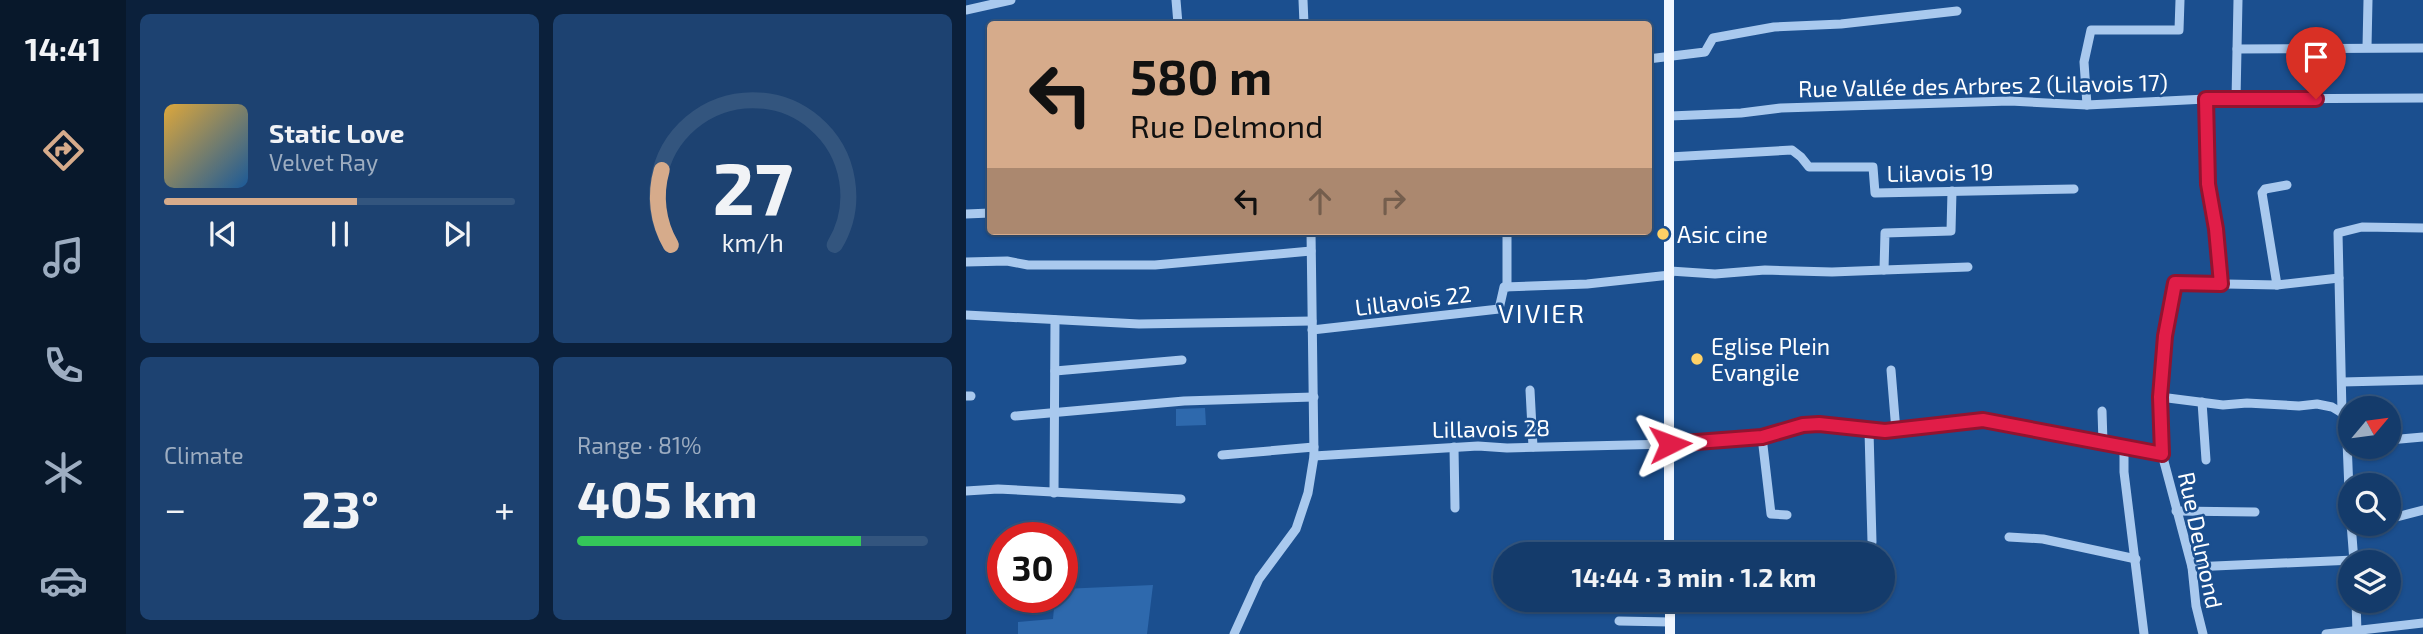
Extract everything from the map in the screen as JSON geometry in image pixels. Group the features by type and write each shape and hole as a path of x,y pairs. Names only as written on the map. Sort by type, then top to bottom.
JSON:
{"main road":[{"path":"1669,0 1669,542"}],"street":[{"path":"966,10 1011,0"},
{"path":"1176,0 1178,21"},
{"path":"1303,0 1304,21"},
{"path":"2087,105 2084,62 2091,30 2179,30 2180,0"},
{"path":"2236,99 2238,0"},
{"path":"2367,47 2368,0"},
{"path":"1652,58 1705,52 1713,38 1762,29 1956,12"},
{"path":"2236,49 2423,48"},
{"name":"Rue Vallée des Arbres 2 (Lilavois 17)","path":"1670,116 1741,113 1781,108 2010,102 2087,105 2206,99 2423,98"},
{"path":"2206,99 2208,184 2216,229 2221,284"},
{"name":"Lilavois 19","path":"1669,157 1792,150 1809,167 1873,167 1875,193 2074,189"},
{"path":"2277,285 2262,193 2287,185"},
{"path":"1884,270 1885,233 1951,231 1952,191"},
{"path":"966,214 987,213"},
{"path":"2342,396 2338,233 2362,227 2423,228"},
{"path":"1234,634 1259,579 1296,530 1308,493 1314,452 1311,235"},
{"path":"1507,235 1507,287 1587,284 1670,273 1715,275 1765,270 1832,272 1968,267"},
{"path":"966,262 1155,265 1311,251"},
{"name":"Rue Delmond","path":"2203,634 2196,606 2192,567 2162,454 2160,397 2165,336 2175,283 2277,285 2339,278"},
{"name":"Lillavois 22","path":"1312,326 1499,309 1504,288 1507,287"},
{"path":"966,314 1139,324 1312,326"},
{"path":"1055,320 1058,493"},
{"path":"1055,371 1182,360"},
{"path":"1891,370 1896,431"},
{"path":"2342,382 2423,380"},
{"path":"1530,390 1533,447"},
{"path":"1015,416 1184,401 1314,397"},
{"path":"2160,397 2222,405 2317,404 2338,411"},
{"path":"2202,402 2206,460"},
{"path":"2102,411 2103,443"},
{"name":"Lillavois 28","path":"1222,455 1454,447 1670,444 1762,437 1803,425 1896,431 1983,420 2162,454"},
{"path":"1869,431 1872,542"},
{"path":"1762,437 1771,514 1787,514"},
{"path":"2401,439 2423,437"},
{"path":"1454,447 1455,508"},
{"path":"2124,448 2124,472 2144,634"},
{"path":"966,491 998,489 1181,499"},
{"path":"2401,516 2423,510"},
{"path":"2176,511 2255,512"},
{"path":"2009,537 2043,539 2136,559"},
{"path":"2192,567 2338,562"},
{"path":"2356,613 2357,632"},
{"path":"1619,621 1670,628"},
{"path":"2326,634 2423,623"}],"shaded area":[{"path":"1205,408 1206,425 1176,426 1176,409"},
{"path":"1153,585 1147,634 1018,634 1018,622 1053,619 1054,613 1078,613 1078,588"}],"place":[{"name":"Asic cine","path":"1663,234"},
{"name":"Eglise Plein Evangile","path":"1697,359"}],"district":[{"name":"VIVIER","path":"1542,312"}],"route":[{"path":"1670,444 1743,440 1803,425 1819,424 1885,431 1983,420 2162,454 2160,397 2165,336 2175,283 2221,284 2213,202 2208,184 2206,99 2316,99"}]}
